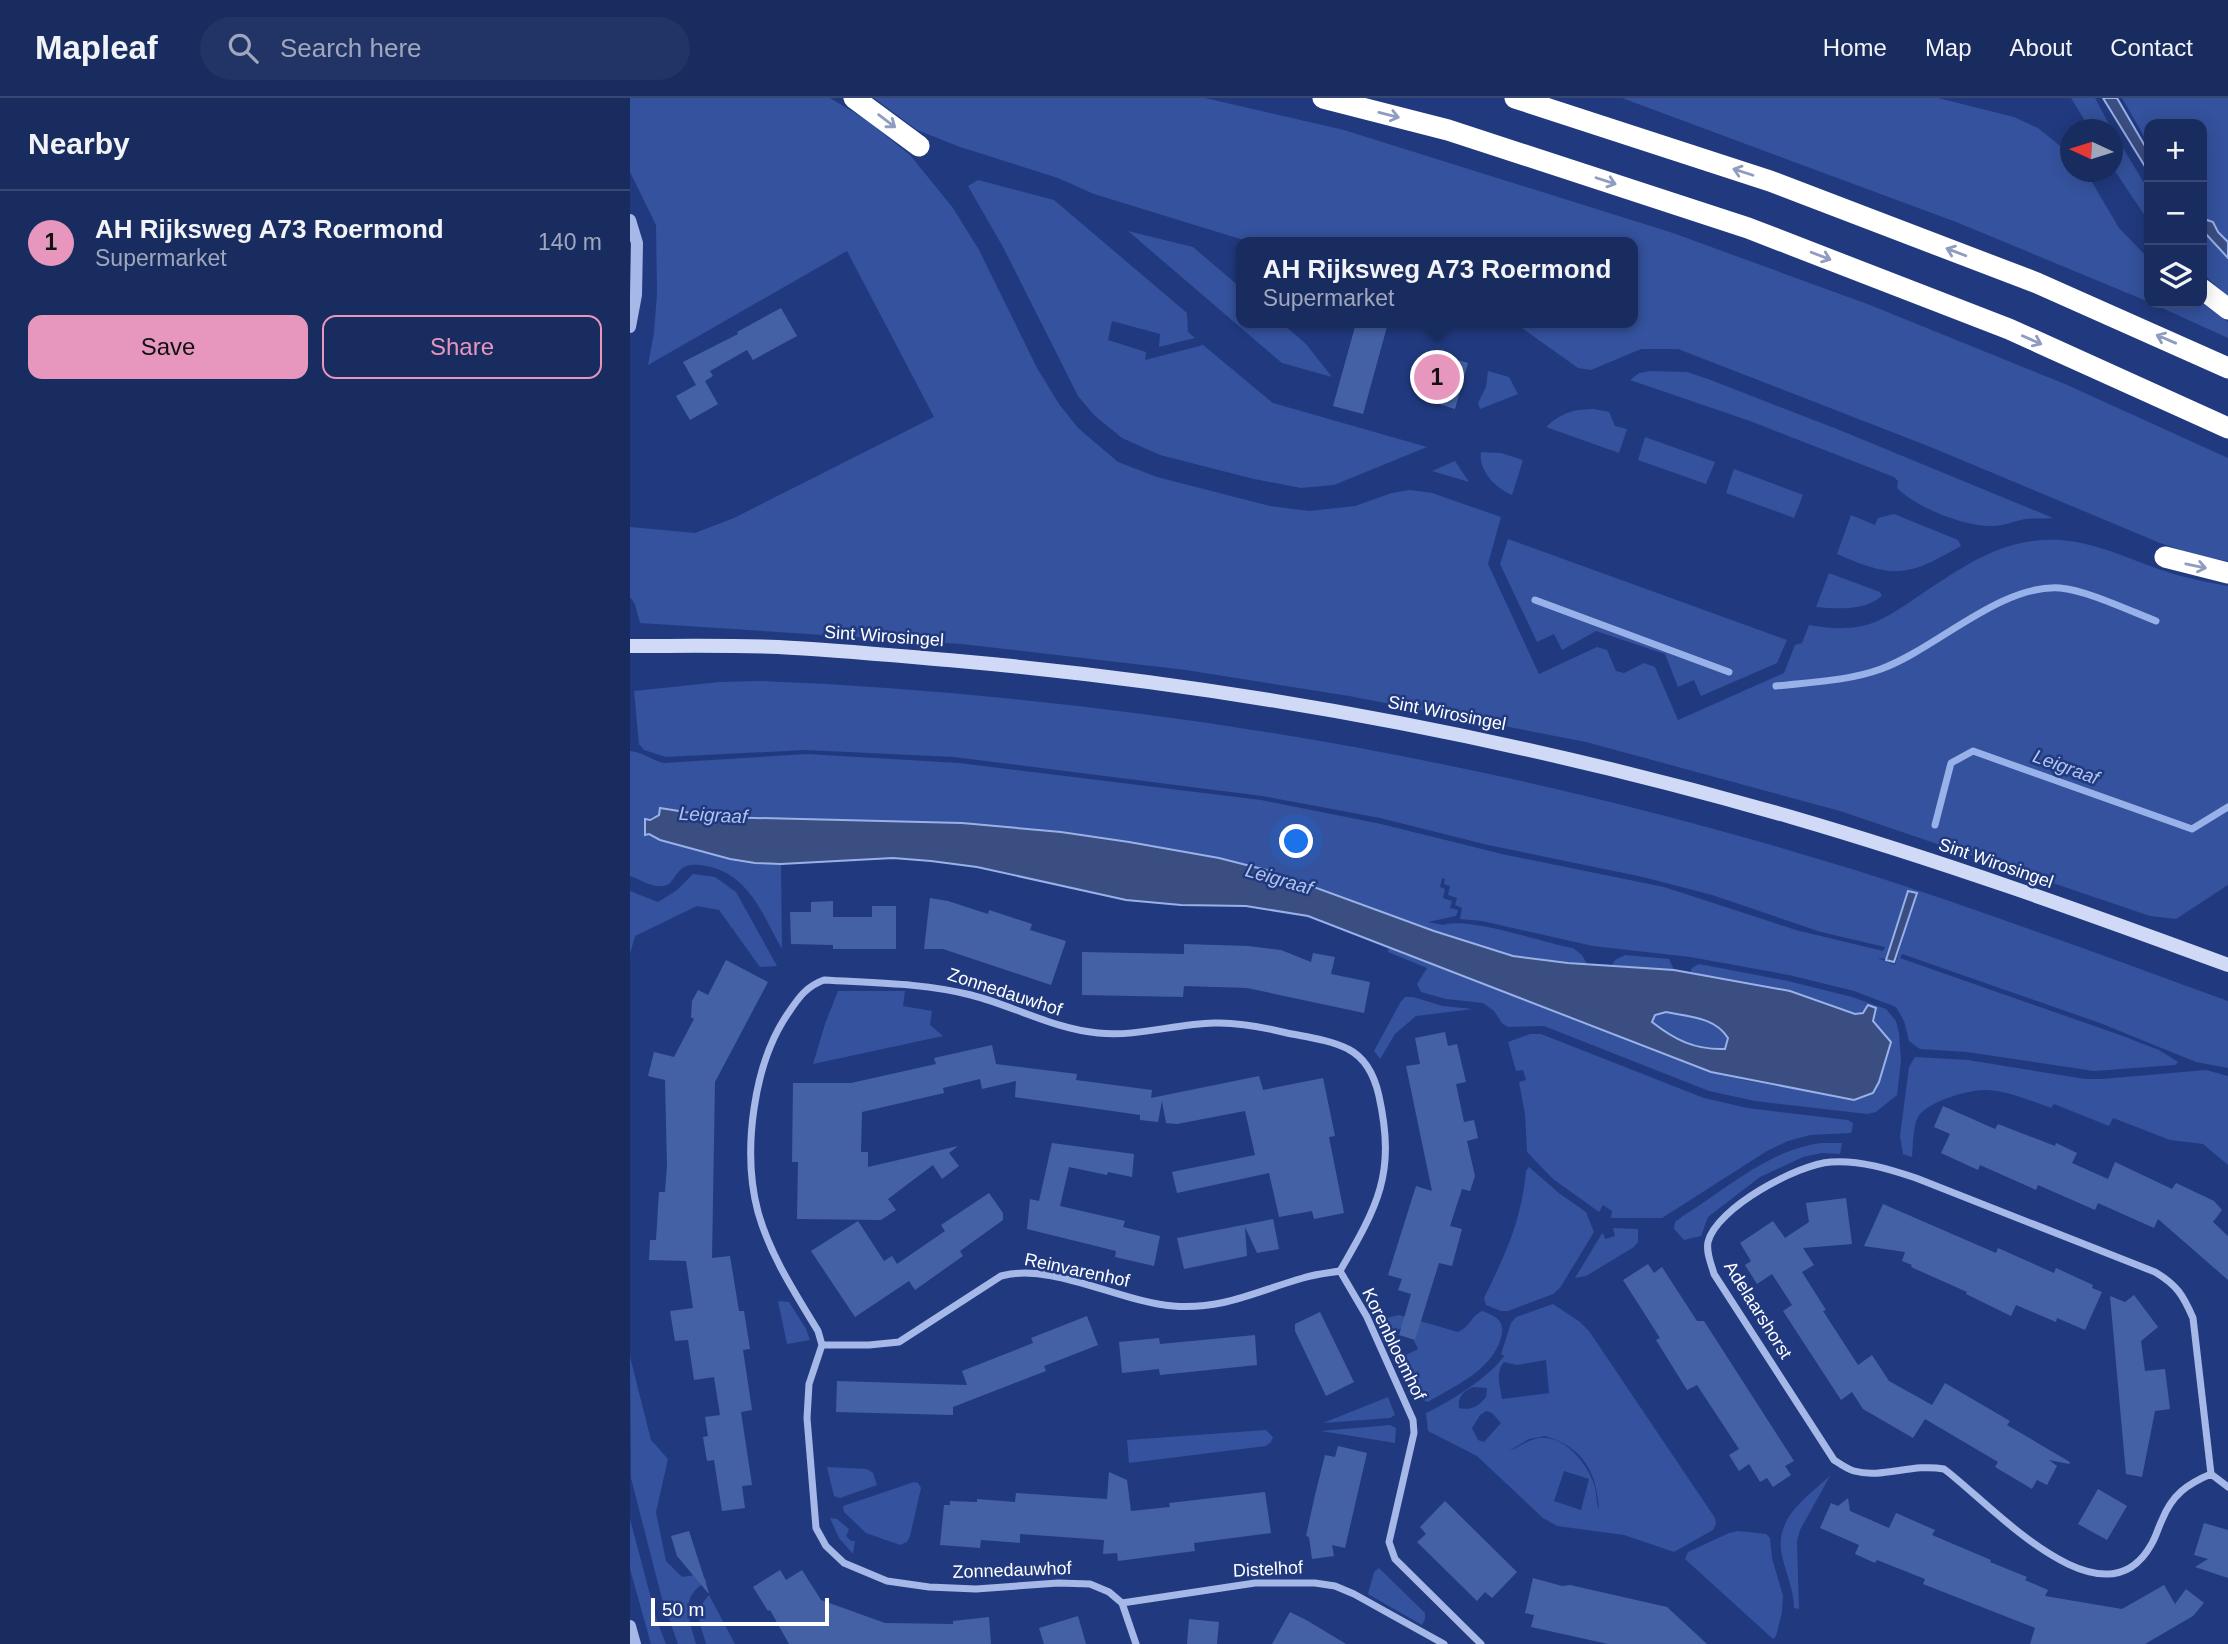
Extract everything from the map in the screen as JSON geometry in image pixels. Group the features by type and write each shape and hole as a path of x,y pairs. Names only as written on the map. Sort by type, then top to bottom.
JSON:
{"highway":[{"path":"854,98 919,146"},
{"path":"1322,98 1448,130 1748,228 2009,329 2228,429"},
{"path":"1516,98 1770,181 2037,283 2228,368"},
{"path":"2207,293 2228,309"},
{"path":"2165,557 2228,573"}],"main road":[{"name":"Sint Wirosingel","path":"630,646 782,648 1026,667 1193,688 1341,712 1507,744 1669,784 1913,854 2228,965"}],"street":[{"path":"630,220 637,243 636,295 630,327"},
{"name":"Zonnedauwhof","path":"1122,1603 1109,1592 1090,1584 1058,1583 976,1589 929,1587 887,1581 844,1563 826,1546 816,1528 807,1418 809,1384 822,1345 818,1331 767,1241 757,1209 752,1170 752,1140 761,1071 783,1020 802,994 813,984 824,981 932,986 975,996 1071,1029 1134,1034 1214,1023 1250,1025 1310,1037 1348,1049 1364,1061 1376,1083 1384,1123 1386,1154 1383,1181 1374,1207 1340,1271"},
{"name":"Adelaarshorst","path":"1832,1162 1862,1164 1916,1178 2155,1272 2171,1282 2182,1294 2193,1318 2211,1474 2186,1486 2172,1499 2151,1545 2137,1564 2122,1572 2105,1574 2070,1566 2055,1559 1944,1469 1926,1466 1873,1474 1852,1471 1834,1460 1714,1273 1708,1255 1708,1242 1714,1228 1727,1214 1753,1196 1779,1179 1807,1166 1832,1162"},
{"name":"Reinvarenhof","path":"822,1345 899,1342 1000,1276 1014,1272 1048,1276 1158,1304 1187,1306 1234,1302 1306,1277 1340,1271"},
{"name":"Korenbloemhof","path":"1340,1271 1367,1317 1413,1420 1414,1433 1389,1542 1395,1559 1481,1644"},
{"path":"2211,1474 2228,1486"},
{"name":"Distelhof","path":"1122,1603 1255,1583 1315,1583 1354,1594 1444,1644"},
{"path":"1122,1603 1136,1644"},
{"path":"630,1626 635,1644"}],"shaded area":[{"path":"630,98 830,98 868,121 910,155 953,208 979,250 1037,368 1059,404 1078,428 1118,462 1157,477 1270,506 1309,511 1355,506 1392,493 1410,490 1432,493 1501,517 1488,564 1539,674 1597,647 1607,650 1616,671 1624,673 1644,663 1655,667 1678,720 1784,673 1795,645 1802,643 1809,625 1849,628 1876,622 1970,563 2016,544 2032,541 2071,541 2108,550 2181,576 2228,586 2228,885 2176,919 2150,916 1840,811 1586,742 1349,696 1186,670 961,644 640,623 635,604 630,597 630,527 695,533 734,518 934,417 847,251 648,365 657,294 656,225 630,172"},
{"path":"874,98 1205,98 1344,130 1673,233 1870,305 2065,384 2228,458 2228,561 2198,556 2160,543 1933,448 1678,349 1641,349 1591,370 1578,368 1522,328 1638,328 1638,237 1236,238 1094,194 1058,178 960,147 917,130"},
{"path":"1622,98 1938,98 2014,117 2038,128 2060,146 2060,182 2092,182 2119,228 2144,254 2144,300 1956,222"},
{"path":"2071,98 2095,98 2106,119 2084,119"},
{"path":"2122,98 2228,98 2228,242 2213,222 2207,230 2207,119 2144,119 2144,136"},
{"path":"2123,148 2144,183 2144,214 2122,182"},
{"path":"978,180 1054,200 1187,313 1188,332 1195,338 1159,347 1160,334 1112,321 1108,340 1146,352 1145,360 1203,345 1273,403 1427,447 1334,485 1301,488 1160,455 1122,438 1094,415 1078,396 1003,247 968,186"},
{"path":"1128,231 1193,247 1236,284 1236,324"},
{"path":"2207,235 2228,258 2228,297 2207,278"},
{"path":"2207,307 2228,322 2228,338 2162,308"},
{"path":"1241,328 1288,328 1306,344 1332,377 1282,363"},
{"path":"1488,371 1509,377 1518,394 1480,409 1478,403 1486,387"},
{"path":"1687,372 1708,379 2053,518 2025,519 1993,526 1969,523 1942,515 1916,503 1897,488 1898,481 1894,477 1750,421 1630,380 1639,373"},
{"path":"1594,409 1609,412 1615,426 1627,429 1619,453 1546,427 1568,413"},
{"path":"1645,437 1715,462 1706,484 1638,460"},
{"path":"1481,452 1501,453 1523,460 1512,495 1489,478 1482,466"},
{"path":"1455,461 1469,482 1432,471"},
{"path":"1734,469 1803,495 1794,518 1726,493"},
{"path":"1894,514 1958,540 1961,546 1927,564 1900,571 1873,568 1837,554 1851,515 1875,525 1878,518"},
{"path":"1508,539 1787,640 1777,663 1701,696 1694,680 1678,687 1665,654 1596,631 1562,650 1554,634 1537,642 1500,564"},
{"path":"1829,573 1880,592 1882,596 1859,607 1816,607"},
{"path":"759,681 898,689 1037,701 1175,718 1313,740 1587,796 1855,870 1996,917 2228,1001 2228,1068 2196,1062 2100,1023 1902,954 1900,958 2120,1035 2159,1050 2178,1062 2175,1065 2094,1071 1967,1052 1920,1049 1909,1041 1904,1021 1896,1007 1854,991 1789,975 1690,957 1593,946 1482,921 1460,919 1462,908 1455,905 1457,898 1448,895 1450,886 1444,884 1445,879 1442,878 1440,887 1445,889 1443,898 1452,901 1450,908 1458,910 1456,916 1428,922 1488,927 1573,948 1582,955 1587,964 1513,956 1434,931 1270,871 1219,858 1129,842 1061,832 962,823 717,817 670,809 646,820 646,834 660,840 768,864 781,864 782,949 762,911 746,889 725,872 708,866 691,865 684,867 670,883 661,886 630,876 630,751 664,763 807,754 959,763 1261,800 1664,887 1796,930 1883,951 1885,947 1821,932 1712,895 1643,877 1488,845 1380,818 1262,796 954,757 805,750 666,757 644,750 639,744 634,691 720,682","holes":["1908,890 1917,893 1895,965 1877,958 1886,959"]},
{"path":"693,874 715,877 736,892 777,966 760,967 719,910 697,906 635,936 630,954 630,891 658,902 677,890"},
{"path":"1389,947 1694,1066 1744,1080 1854,1100 1876,1007 1863,1003 1868,1005 1866,1010 1855,1014 1790,991 1690,973 1692,968 1699,964 1788,981 1852,997 1886,1009 1896,1021 1901,1061 1897,1095 1876,1112 1867,1114 1755,1101 1709,1091 1544,1026 1508,1027 1483,1003 1446,999 1421,992 1417,984 1427,968 1388,952"},
{"path":"1625,955 1669,959 1674,970 1612,965 1615,960"},
{"path":"838,991 905,991 903,1006 932,1011 930,1025 943,1036 813,1064"},
{"path":"1405,997 1443,1006 1473,1009 1416,1016 1395,1034 1380,1059 1374,1051"},
{"path":"1666,1012 1701,1019 1716,1026 1728,1038 1725,1049 1686,1042 1651,1022 1655,1015"},
{"path":"1530,1034 1541,1034 1704,1098 1747,1108 1848,1120 1853,1123 1852,1131 1810,1135 1788,1141 1767,1151 1662,1218 1611,1218 1612,1211 1603,1205 1599,1212 1553,1179 1527,1152 1525,1114 1519,1082 1526,1080 1523,1070 1516,1071 1508,1042"},
{"path":"1915,1057 1968,1060 2085,1079 2206,1070 2228,1076 2228,1165 2203,1144 2170,1140 2113,1118 2109,1126 2054,1104 2051,1108 2011,1094 1987,1090 1959,1094 1928,1107 1917,1119 1912,1157 1903,1154 1900,1136 1909,1067"},
{"path":"1822,1143 1842,1143 1840,1154 1822,1153 1803,1157 1760,1177 1708,1217 1701,1236 1684,1240 1674,1229 1675,1222 1749,1172 1784,1153"},
{"path":"1529,1167 1586,1212 1594,1232 1560,1288 1553,1294 1508,1311 1501,1311 1486,1305 1484,1298 1511,1237"},
{"path":"1613,1228 1638,1229 1638,1242 1586,1276 1575,1278 1601,1235 1603,1233 1605,1239 1615,1236"},
{"path":"778,1301 789,1302 810,1340 787,1344"},
{"path":"1553,1304 1589,1331 1715,1518 1713,1530 1674,1552 1624,1535 1557,1526 1543,1518 1477,1456 1428,1431 1426,1413 1468,1389 1498,1364 1504,1356 1501,1354 1511,1323 1516,1317","holes":["1546,1360 1549,1393 1502,1399 1499,1379 1501,1366 1504,1362 1517,1365","1473,1387 1487,1388 1486,1397 1481,1403 1467,1409 1459,1408 1460,1398","1486,1411 1492,1413 1501,1423 1484,1442 1478,1440 1472,1428","1545,1436 1558,1441 1569,1447 1586,1463 1591,1473 1598,1496 1599,1510 1591,1476 1580,1459 1565,1445 1548,1438 1538,1438 1509,1451 1529,1439","1564,1471 1589,1479 1581,1510 1554,1501"]},
{"path":"1482,1311 1501,1323 1501,1338 1496,1350 1481,1368 1461,1383 1428,1402 1423,1400 1404,1356 1418,1349 1407,1326 1392,1332 1386,1318 1399,1315 1458,1332"},
{"path":"630,1357 651,1440 668,1459 656,1512 666,1561 682,1577 702,1574 707,1582 698,1587 689,1601 689,1617 696,1644 678,1644 662,1599 631,1478"},
{"path":"1388,1397 1395,1415 1390,1418 1323,1423"},
{"path":"1390,1425 1396,1428 1395,1443 1321,1431"},
{"path":"1266,1430 1273,1437 1266,1446 1129,1463 1127,1440"},
{"path":"827,1467 867,1469 873,1473 877,1485 840,1498 834,1496"},
{"path":"1830,1476 1800,1530 1797,1541 1799,1609 1794,1608 1781,1550 1784,1527 1804,1499"},
{"path":"914,1482 921,1488 910,1536 907,1542 900,1545 866,1533 844,1512 843,1506"},
{"path":"830,1518 837,1519 849,1529 846,1536 855,1541 853,1554 839,1538"},
{"path":"630,1519 657,1621 666,1644 651,1644 630,1569"},
{"path":"1738,1531 1766,1534 1770,1538 1772,1558 1783,1596 1782,1612 1773,1639 1685,1559 1688,1552"},
{"path":"1379,1568 1425,1613 1422,1625 1368,1594 1374,1572"},
{"path":"709,1595 735,1644 706,1644 699,1613"}],"water":[{"path":"2103,98 2117,98 2144,144 2144,165 2123,131 2123,119 2116,119"},
{"path":"2207,220 2213,222 2228,242 2228,258 2207,235"},
{"path":"660,808 717,817 962,823 1061,832 1219,858 1270,871 1434,931 1513,956 1568,963 1674,970 1790,991 1855,1014 1863,1013 1868,1005 1876,1008 1873,1021 1891,1042 1873,1093 1854,1100 1711,1072 1308,916 1246,906 1181,905 1126,900 977,867 931,861 893,858 755,863 730,859 645,835 645,819 650,820 659,815","holes":["1666,1012 1701,1019 1716,1026 1728,1038 1725,1049 1704,1048 1686,1043 1652,1022 1655,1015"]},
{"path":"1908,891 1917,893 1894,962 1886,960"}],"building":[{"path":"781,308 797,336 753,360 747,350 710,371 713,376 705,381 718,404 690,420 676,396 696,385 683,362"},
{"path":"1355,328 1387,328 1363,414 1333,406"},
{"path":"1432,353 1468,363 1455,409 1419,398"},
{"path":"930,898 988,914 989,910 1032,924 1030,930 1066,941 1051,985 943,949 924,949"},
{"path":"833,901 833,917 872,917 872,906 896,906 896,949 833,949 833,945 791,944 790,912 811,912 811,902"},
{"path":"1184,944 1281,950 1311,962 1313,953 1335,957 1331,974 1370,982 1364,1013 1247,988 1184,986 1183,997 1082,995 1082,952 1184,954"},
{"path":"726,960 768,982 715,1082 712,1258 730,1256 739,1311 744,1311 750,1349 743,1350 752,1410 741,1412 752,1485 742,1486 745,1508 722,1511 714,1460 707,1461 703,1437 708,1436 705,1417 720,1415 714,1377 694,1380 688,1340 675,1341 670,1311 693,1308 686,1261 649,1260 650,1240 656,1240 659,1192 665,1192 667,1165 665,1080 648,1076 654,1052 674,1057 694,1019 691,1017 692,1001 698,990 708,995"},
{"path":"1445,1032 1448,1046 1457,1044 1466,1082 1456,1084 1464,1122 1474,1120 1478,1138 1467,1141 1475,1176 1470,1191 1462,1189 1450,1226 1462,1229 1452,1266 1439,1263 1415,1340 1399,1335 1411,1294 1398,1290 1402,1279 1388,1275 1416,1186 1432,1191 1406,1066 1420,1064 1415,1038"},
{"path":"992,1045 996,1064 1077,1074 1076,1080 1152,1090 1151,1098 1259,1076 1263,1090 1323,1078 1335,1136 1329,1137 1344,1213 1314,1219 1312,1211 1279,1217 1269,1173 1177,1193 1172,1172 1255,1155 1245,1111 1177,1124 1166,1123 1162,1101 1158,1122 1140,1120 1140,1115 1015,1097 1016,1081 982,1089 980,1079 943,1088 944,1093 862,1112 861,1152 868,1152 868,1167 958,1146 949,1153 959,1166 942,1179 933,1165 888,1199 896,1210 881,1220 797,1219 798,1162 792,1162 793,1083 851,1083 936,1064 934,1058"},
{"path":"1943,1106 1995,1129 1998,1124 2055,1146 2056,1143 2077,1153 2072,1163 2108,1179 2115,1162 2172,1189 2176,1183 2214,1201 2222,1210 2213,1222 2228,1236 2228,1280 2158,1219 2154,1228 2098,1203 2095,1210 2038,1185 2036,1190 1980,1165 1978,1170 1941,1153 1950,1134 1934,1127"},
{"path":"1052,1143 1134,1154 1132,1177 1069,1167 1060,1206 1125,1221 1123,1227 1160,1236 1154,1266 1115,1257 1116,1251 1027,1229 1030,1199 1039,1201"},
{"path":"989,1193 1003,1213 1003,1220 960,1251 963,1256 915,1290 909,1281 855,1317 811,1251 858,1221 884,1261 892,1256 897,1264 945,1231 941,1225"},
{"path":"1846,1198 1852,1244 1803,1248 1814,1265 1802,1272 1826,1310 1823,1311 1858,1365 1872,1355 1889,1381 1932,1405 1945,1383 2010,1421 2007,1425 2070,1462 2049,1460 2057,1466 2047,1485 2037,1480 2032,1489 1995,1467 1998,1462 1925,1419 1913,1438 1863,1409 1852,1392 1841,1400 1783,1311 1792,1305 1772,1274 1757,1284 1745,1265 1751,1261 1740,1243 1773,1221 1785,1238 1809,1222 1806,1203"},
{"path":"1883,1204 1996,1253 1998,1248 2054,1273 2056,1268 2093,1285 2092,1288 2102,1292 2085,1330 2057,1318 2056,1322 2016,1305 2011,1316 1966,1294 1967,1292 1911,1267 1912,1265 1902,1261 1905,1252 1864,1246"},
{"path":"1273,1219 1279,1249 1257,1253 1245,1227 1247,1256 1184,1269 1177,1238"},
{"path":"1648,1264 1654,1273 1662,1267 1697,1321 1704,1321 1794,1461 1785,1466 1791,1475 1773,1487 1767,1478 1760,1482 1749,1464 1739,1471 1729,1455 1739,1449 1697,1385 1687,1390 1656,1340 1660,1338 1623,1280"},
{"path":"2134,1295 2158,1327 2141,1341 2145,1371 2165,1369 2170,1409 2155,1411 2142,1477 2126,1474 2110,1296 2125,1302"},
{"path":"1320,1312 1354,1382 1326,1396 1295,1331 1295,1324"},
{"path":"1087,1316 1098,1345 1044,1366 1046,1371 953,1407 953,1415 836,1412 837,1381 967,1385 962,1371 1033,1343 1031,1338"},
{"path":"1255,1335 1257,1365 1160,1375 1159,1369 1122,1373 1119,1342 1159,1338 1160,1344"},
{"path":"1338,1446 1367,1453 1345,1548 1332,1545 1334,1556 1312,1559 1309,1537 1306,1536 1315,1495 1325,1455 1335,1457"},
{"path":"1109,1472 1127,1480 1131,1511 1170,1507 1169,1503 1265,1492 1271,1533 1194,1543 1195,1551 1118,1561 1117,1553 1103,1554 1104,1540 1020,1534 1020,1543 981,1540 980,1548 940,1545 944,1505 950,1505 950,1501 977,1502 977,1499 1015,1502 1016,1493 1107,1499"},
{"path":"2098,1489 2127,1506 2107,1540 2078,1524"},
{"path":"1848,1498 1850,1511 1889,1528 1896,1513 1935,1530 1932,1535 2027,1577 2025,1580 2048,1590 2045,1596 2122,1609 2164,1585 2175,1604 2186,1589 2204,1603 2193,1616 2145,1644 2030,1644 2035,1628 1923,1584 1925,1579 1855,1554 1859,1545 1820,1528 1831,1503 1838,1506"},
{"path":"1445,1501 1517,1572 1492,1598 1485,1592 1477,1601 1417,1542 1426,1534 1420,1527"},
{"path":"2204,1523 2228,1530 2228,1578 2195,1567 2208,1559 2194,1555"},
{"path":"689,1531 709,1593 677,1556 671,1536"},
{"path":"780,1570 786,1580 802,1570 821,1600 885,1623 953,1624 953,1621 989,1617 991,1644 789,1644 753,1587"},
{"path":"1533,1578 1667,1607 1707,1644 1608,1644 1531,1627 1534,1615 1525,1613"},
{"path":"1290,1612 1308,1621 1346,1644 1272,1644"},
{"path":"1078,1616 1086,1644 1044,1644 1039,1628"},
{"path":"1189,1619 1219,1622 1217,1644 1187,1644"}],"waterway":[{"path":"1776,686 1843,679 1881,669 1902,660 1991,607 2014,596 2037,590 2071,590 2156,621"},
{"path":"1535,600 1729,672"},
{"name":"Leigraaf","path":"1935,825 1951,763 1973,751 2192,829 2228,807"}],"place":[{"name":"AH Rijksweg A73 Roermond","path":"1437,377"}]}
